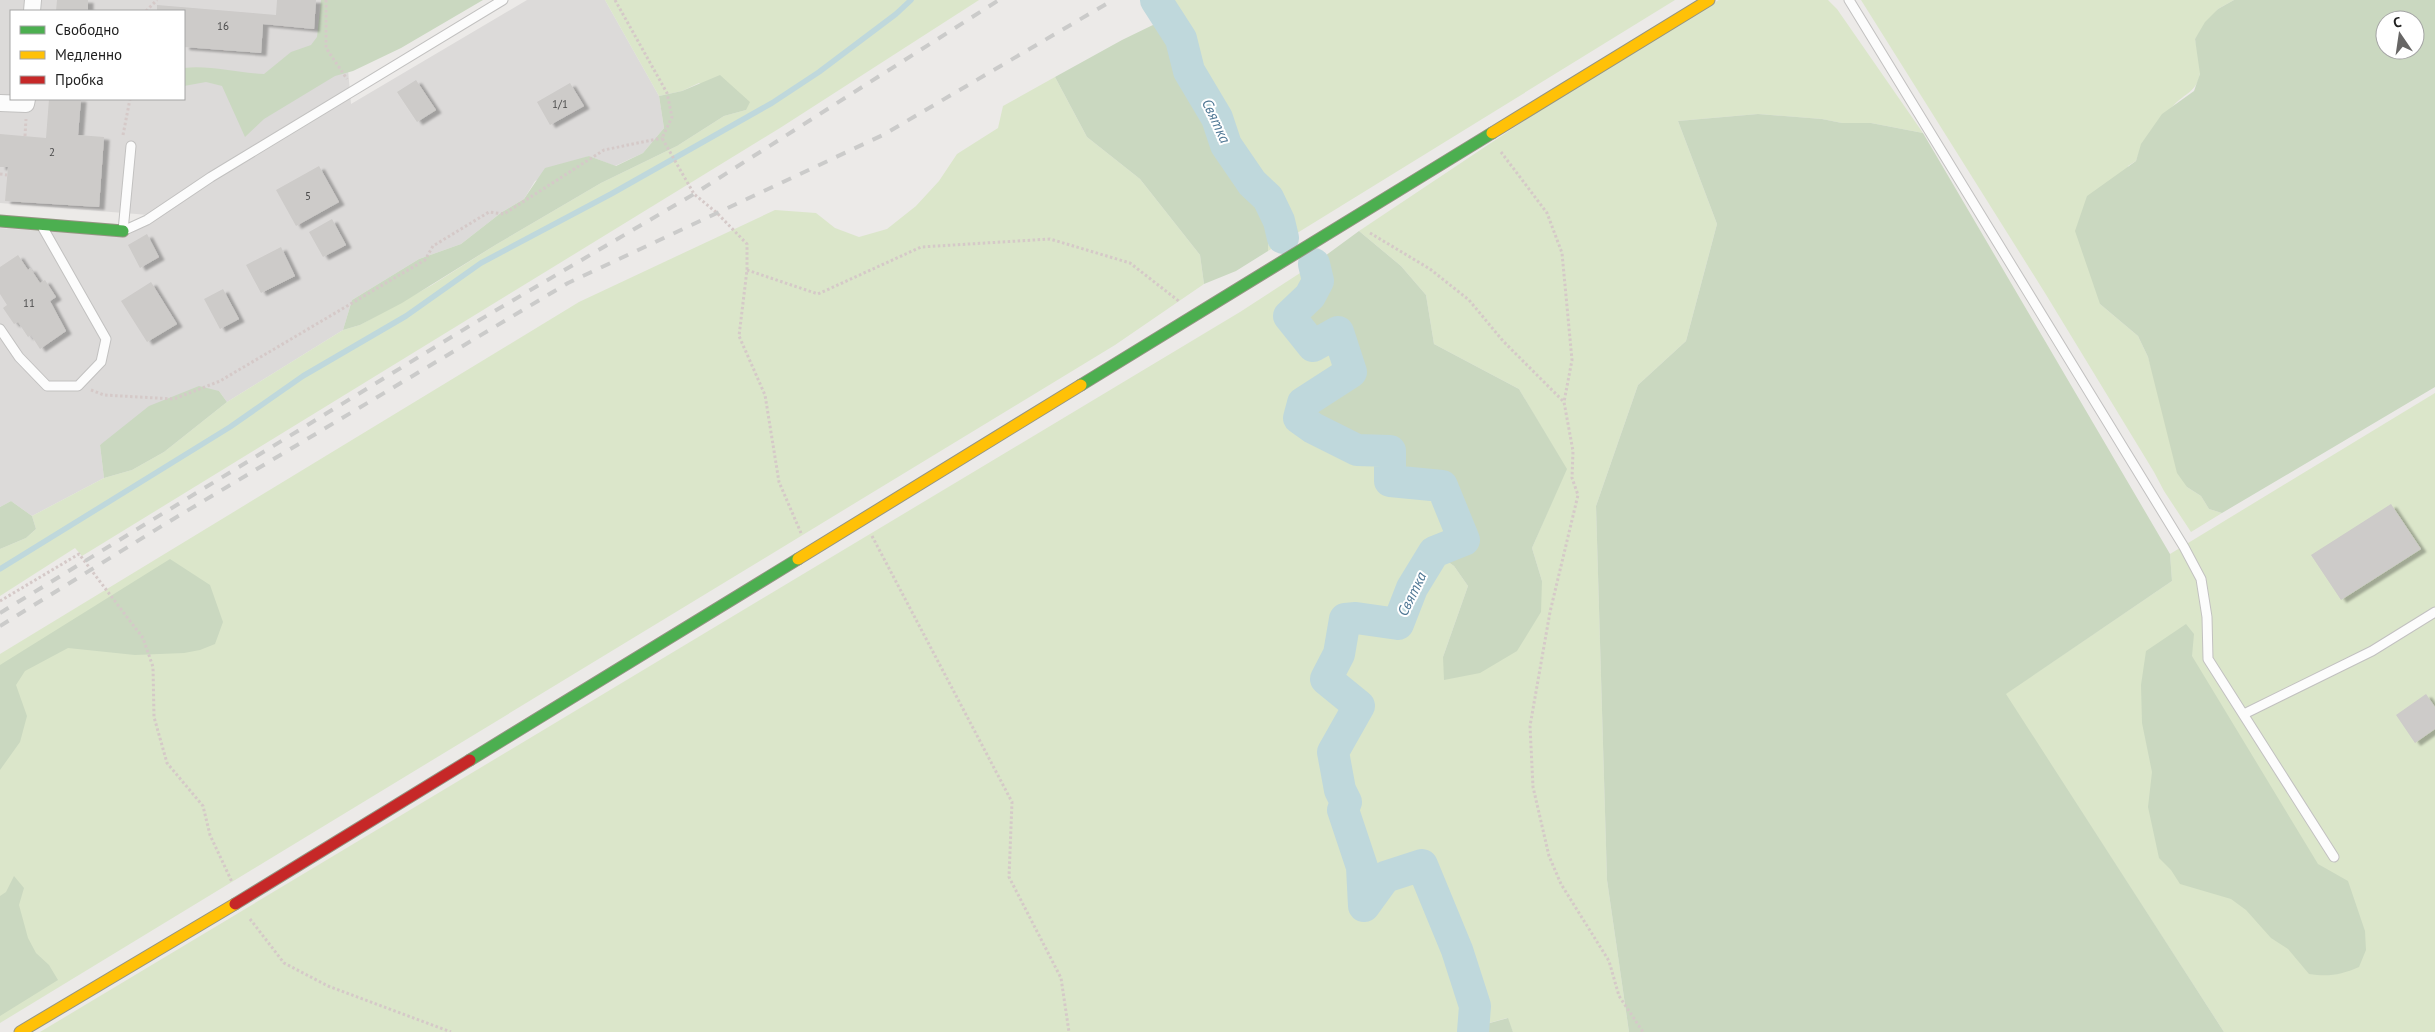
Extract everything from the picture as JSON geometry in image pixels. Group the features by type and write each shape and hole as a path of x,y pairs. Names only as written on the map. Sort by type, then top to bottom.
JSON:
{"street":[{"path":"20,1032 240,901 1709,0"},
{"path":"0,103 26,104 27,100"},
{"path":"0,221 123,231"}],"lane":[{"path":"130,146 123,231 147,220 211,177 503,0"},
{"path":"1849,0 2184,547 2201,579 2207,617 2208,659 2334,857"},
{"path":"0,329 18,357 47,386 78,386 102,362 106,339 41,224"},
{"path":"2244,714 2372,651 2435,612"}],"path":[{"path":"147,10 157,0"},
{"path":"326,0 326,48 355,90"},
{"path":"615,0 667,93 672,117 662,138"},
{"path":"130,100 123,137 130,146"},
{"path":"1489,135 1547,213 1562,253 1572,360 1564,402 1574,451 1572,478 1578,495 1562,572 1550,612 1530,726 1533,787 1549,856 1561,884 1608,961 1619,996 1643,1032"},
{"path":"662,138 694,194 717,213 747,244 747,270 739,336 765,395 780,482 809,552"},
{"path":"78,386 104,395 174,399 220,381 425,260 433,246 489,212 504,214 604,150 662,138"},
{"path":"0,174 7,175"},
{"path":"1350,220 1430,269 1469,300 1503,341 1564,402"},
{"path":"747,270 818,294 921,248 1050,239 1130,263 1196,315"},
{"path":"864,519 1012,802 1009,877 1061,978 1069,1032"},
{"path":"0,601 79,554 143,638 153,667 154,717 167,763 203,806 210,835 240,901 256,929 284,963 328,986 451,1032"}],"shaded area":[{"path":"0,0 345,0 344,24 351,104 527,0 605,0 659,96 664,128 643,153 615,166 589,156 535,181 524,199 502,212 461,244 419,259 352,300 343,330 227,402 219,391 100,445 104,478 32,516 11,501 0,507 0,228 125,237 161,216 0,203"}],"green space":[{"path":"321,0 483,0 401,48 353,71 335,76 264,119 245,137 222,86 206,82 185,86 185,68 194,67 264,74 291,52 311,45 317,37"},
{"path":"605,0 979,0 780,128 82,556 75,548 0,596 0,549 26,538 36,529 32,516 104,478 132,470 164,452 227,402 343,330 360,325 432,285 497,244 601,183 677,146 724,116 746,110 699,83 682,91 659,96"},
{"path":"1171,0 1675,0 1268,251 1269,228 1262,212 1244,194 1216,153 1208,124 1177,77 1170,48 1157,23 1177,13"},
{"path":"1719,0 1828,0 1837,9 1923,133 1871,123 1842,123 1822,119 1758,114 1678,121 1717,224 1686,341 1638,385 1596,506 1607,880 1629,1032 1513,1032 1507,1018 1457,1032 40,1032 1240,312 1314,264 1318,281 1310,296 1338,332 1351,372 1303,403 1335,438 1357,450 1390,451 1391,481 1442,486 1464,540 1434,552 1454,566 1468,586 1443,657 1542,581 1532,548 1566,469 1519,389 1434,344 1426,295 1401,266 1359,231 1642,42"},
{"path":"1861,0 2234,0 2218,9 2195,39 2200,73 2194,88 2178,101 2157,124 2143,145 2136,161 2128,166 2100,304 2138,336 2148,357 2187,487 2201,496 2209,509 2222,513 2191,532 2164,491 2045,293"},
{"path":"2234,0 2435,0 2435,387 2222,513 2209,509 2201,496 2187,487 2177,473 2148,357 2138,336 2100,304 2075,231 2087,196 2136,161 2141,144 2162,114 2194,91 2200,74 2195,39 2205,22 2218,9"},
{"path":"1157,23 1170,48 1177,77 1208,124 1216,153 1244,194 1262,212 1269,228 1268,251 1236,271 1204,284 1200,255 1140,179 1087,137 1055,77"},
{"path":"720,75 750,102 746,110 724,116 677,146 601,183 402,303 360,325 343,330 352,300 419,259 461,244 502,212 524,199 545,168 589,156 616,166 643,153 664,128 659,96 682,91"},
{"path":"1055,77 1087,137 1140,179 1200,255 1204,284 1115,345 0,1023 0,654 579,302 775,210 816,213 835,228 859,237 887,229 916,206 939,181 957,154 998,128 1003,106"},
{"path":"1758,114 1822,119 1842,123 1871,123 1923,133 2170,554 2172,581 2006,694 2224,1032 1629,1032 1607,880 1596,506 1638,385 1686,341 1717,224 1678,121"},
{"path":"1359,231 1401,266 1426,295 1434,344 1519,389 1567,469 1532,548 1542,581 1541,612 1517,651 1480,673 1444,680 1443,657 1468,586 1454,566 1434,552 1464,540 1442,486 1390,481 1390,451 1357,450 1313,428 1299,418 1303,403 1351,372 1338,332 1313,346 1289,316 1310,296 1318,282 1314,264"},
{"path":"199,386 219,391 227,402 164,452 132,470 104,478 100,445 149,406"},
{"path":"2435,393 2435,1032 2224,1032 2005,694 2172,581 2170,554"},
{"path":"11,501 32,516 36,529 26,538 0,549 0,507"},
{"path":"170,559 210,585 223,622 215,644 200,650 184,653 135,655 68,648 25,671 16,685 27,716 20,742 0,770 0,665"},
{"path":"2186,624 2194,634 2192,656 2318,864 2348,881 2365,931 2366,950 2359,967 2334,975 2309,974 2288,949 2271,938 2246,910 2231,899 2180,884 2171,870 2159,858 2148,807 2152,772 2142,723 2141,685 2146,651"},
{"path":"14,876 24,888 19,905 28,938 36,953 49,965 58,980 0,1016 0,896 6,892"},
{"path":"1508,1018 1513,1032 1457,1032"}],"building":[{"path":"57,0 88,0 88,10 56,10"},
{"path":"277,0 316,0 314,29 263,24 261,53 185,47 185,10 157,10 157,5 276,15"},
{"path":"416,80 436,110 417,122 397,92"},
{"path":"570,83 584,106 550,125 537,102"},
{"path":"49,100 81,100 78,135 104,137 99,207 5,201 8,167 0,167 0,134 46,138"},
{"path":"319,166 339,202 296,226 276,190"},
{"path":"332,219 346,245 323,257 309,232"},
{"path":"147,234 159,257 140,268 128,245"},
{"path":"281,247 295,276 261,293 246,265"},
{"path":"18,255 40,283 45,280 56,297 50,301 66,331 40,349 31,335 28,337 18,322 14,324 3,308 7,305 0,294 0,267"},
{"path":"151,282 177,324 147,342 121,301"},
{"path":"223,289 239,319 220,329 204,299"},
{"path":"2391,504 2421,549 2341,600 2311,555"},
{"path":"2426,694 2435,707 2435,729 2415,743 2396,715"}],"waterway":[{"path":"0,569 230,427 303,376 406,316 481,263 611,194 772,103 819,72 896,14 911,0"},
{"name":"Святка","path":"1156,0 1181,39 1189,71 1217,118 1226,145 1252,183 1268,198 1279,221 1283,238"},
{"name":"Святка","path":"1314,264 1318,281 1310,296 1289,316 1313,346 1338,332 1351,372 1303,403 1299,418 1313,428 1357,450 1390,451 1390,481 1442,486 1464,540 1434,552 1412,588 1398,624 1356,618 1345,619 1339,654 1326,679 1359,706 1333,752 1340,790 1346,802 1343,810 1362,867 1364,906 1385,877 1422,865 1457,950 1475,1006 1473,1032"}],"railway":[{"path":"0,613 476,322 694,194 999,0"},
{"path":"0,626 165,524 568,283 883,135 1113,0"}],"traffic: fast":[{"path":"1081,385 1492,133"},
{"path":"0,221 123,231"},
{"path":"470,760 798,559"}],"traffic: slow":[{"path":"1492,133 1709,0"},
{"path":"798,559 1081,385"},
{"path":"20,1032 235,904"}],"traffic: jam":[{"path":"235,904 470,760"}]}
